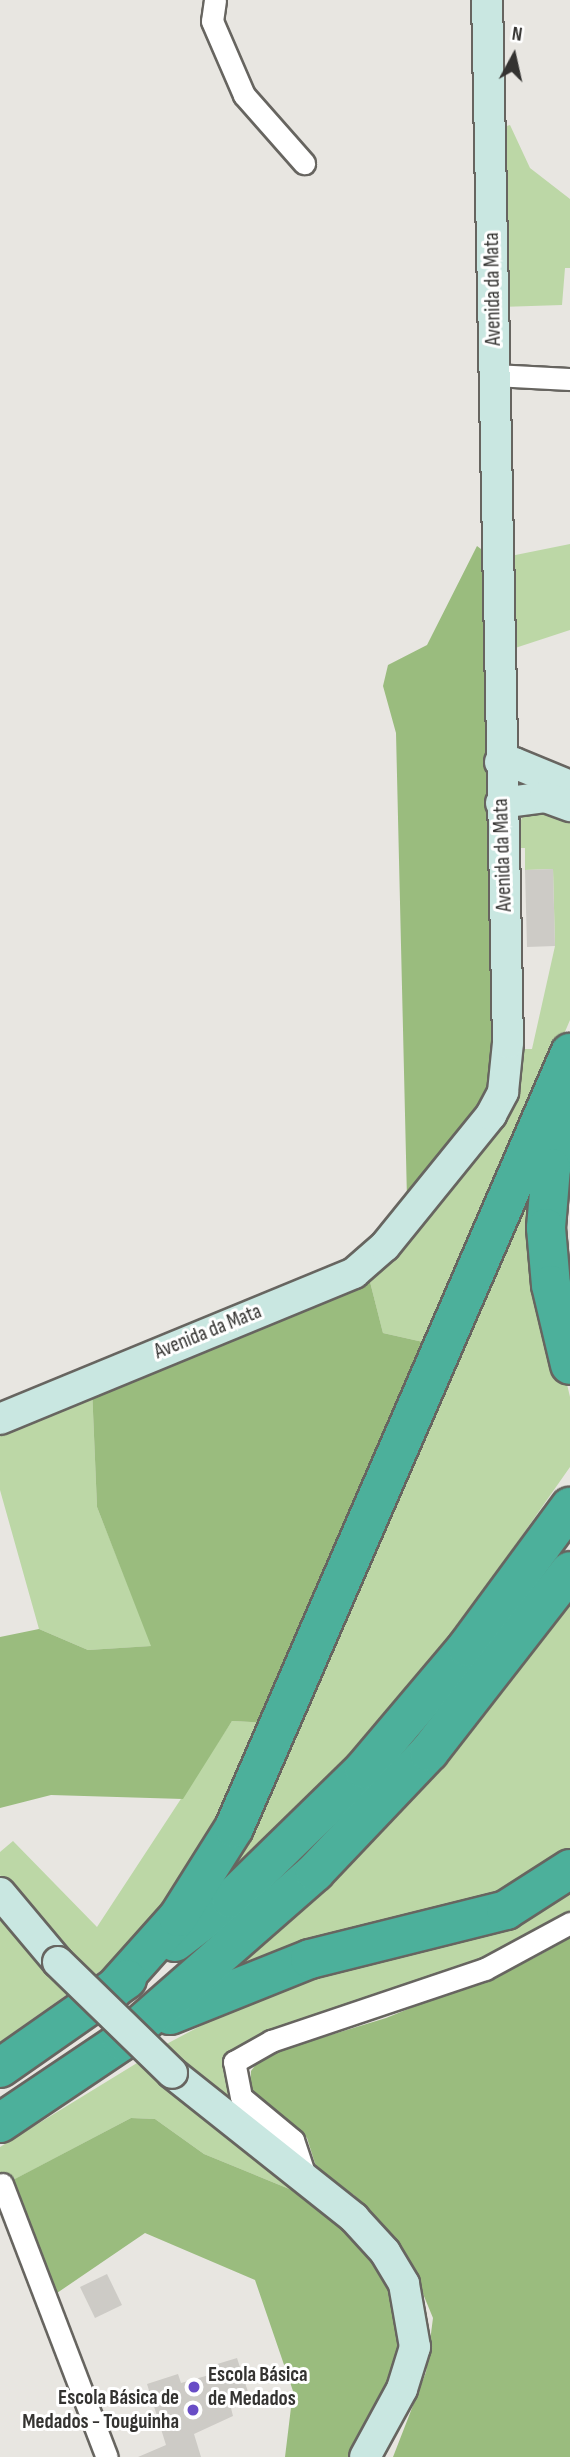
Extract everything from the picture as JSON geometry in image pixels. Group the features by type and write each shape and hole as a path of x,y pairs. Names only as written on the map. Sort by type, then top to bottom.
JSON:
{"highway":[{"path":"112,1991 178,1917 234,1828 570,1053"},
{"path":"570,1103 551,1168 546,1228 551,1285 570,1365"},
{"path":"0,2068 112,1991 231,1899 364,1769 467,1647 570,1507"},
{"path":"0,2123 122,2041 217,1961 356,1830 429,1752 570,1571"},
{"path":"122,2041 189,2006 282,1968 506,1910 570,1869"}],"street":[{"path":"215,0 212,21 244,95 304,163"},
{"name":"Avenida da Mata","path":"0,1419 354,1273 384,1246 492,1115 503,1092 508,1043 500,762 487,0"},
{"path":"495,375 570,379"},
{"path":"500,762 514,763 570,786"},
{"path":"501,803 545,797 570,806"},
{"path":"0,1893 58,1962 172,2073 307,2185 354,2218 385,2252 404,2284 413,2313 415,2347 402,2389 365,2457"},
{"path":"307,2185 293,2140 241,2097 234,2062 271,2040 485,1969 570,1923"},
{"path":"2,2184 107,2457"}],"green space":[{"path":"510,125 530,168 570,199 570,268 565,268 562,305 499,307 494,130"},
{"path":"570,544 570,630 509,650 506,557"},
{"path":"477,546 489,555 495,1087 407,1199 396,733 383,686 388,665 427,645"},
{"path":"524,812 570,812 570,1020 432,1344 383,1333 368,1274 517,1049 532,1049 555,946 553,869 525,870 525,848 511,848"},
{"path":"570,1075 545,1290 570,1397 570,1467 444,1647 347,1760 202,1900"},
{"path":"368,1274 383,1333 432,1344 268,1723 232,1721 183,1799 51,1795 0,1808 0,1637 39,1629 88,1650 151,1646 97,1507 92,1388"},
{"path":"92,1388 97,1507 152,1646 88,1650 39,1629 0,1490 0,1432"},
{"path":"570,1605 570,1859 520,1896 206,1992 360,1854 474,1727"},
{"path":"232,1721 268,1723 211,1850 129,1950 88,1980 11,1894 0,1875 0,1852 13,1841 97,1927"},
{"path":"570,1888 570,1916 482,1964 230,2055 252,2131 159,2048 268,1990"},
{"path":"0,1914 69,1993 0,2042"},
{"path":"570,1938 570,2457 393,2457 426,2372 433,2318 414,2272 354,2195 318,2173 307,2138 250,2089 251,2071 262,2056 386,2018 534,1958"},
{"path":"137,2063 298,2186 299,2193 204,2154 155,2119 131,2118 0,2187 0,2147"},
{"path":"131,2118 155,2119 204,2154 299,2193 380,2259 401,2316 398,2358 381,2414 348,2457 285,2457 293,2391 255,2280 145,2233 57,2293 11,2181"}],"building":[{"path":"553,869 555,946 527,947 525,870"},
{"path":"107,2274 122,2305 95,2318 80,2287"},
{"name":"Escola Básica de Medados - Touguinha","path":"237,2358 250,2398 230,2404 233,2416 194,2434 201,2457 138,2457 166,2445 147,2384 178,2374 181,2383 216,2373 214,2365"}],"place":[{"name":"Escola Básica de Medados","path":"194,2387"},
{"name":"Escola Básica de Medados - Touguinha","path":"193,2410"}]}
